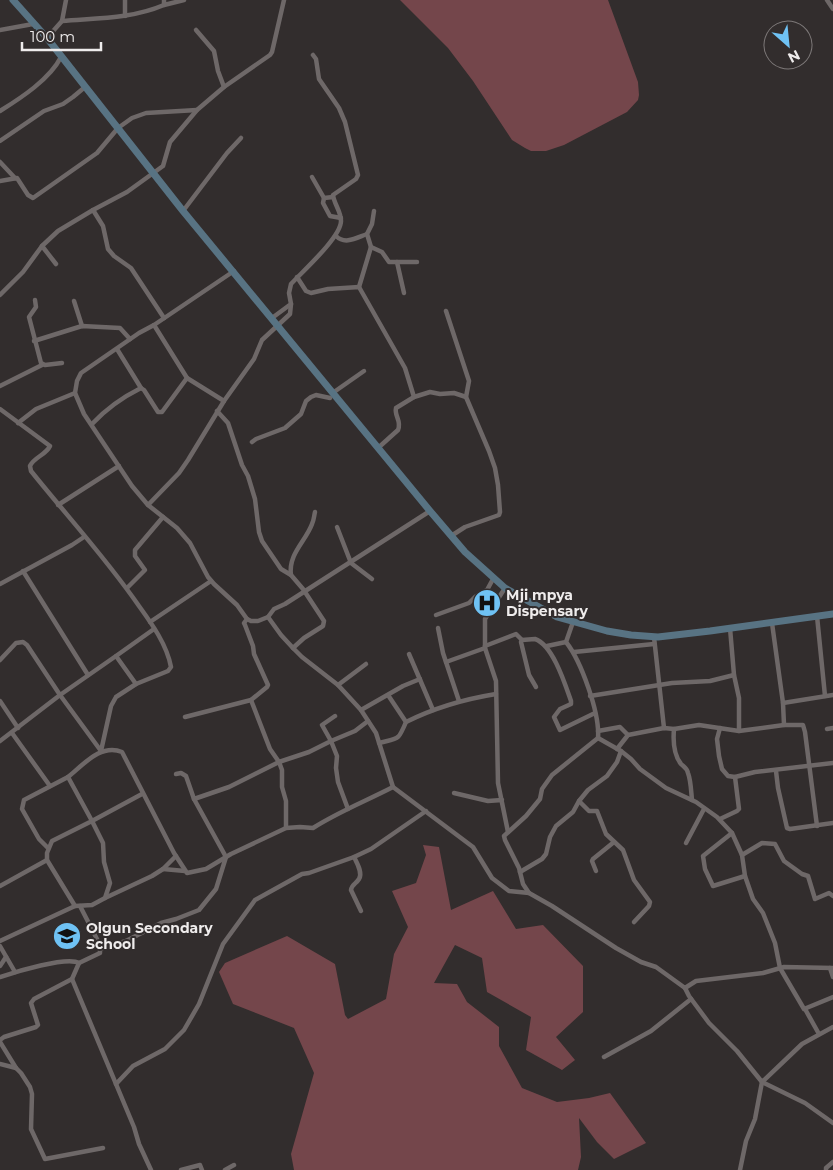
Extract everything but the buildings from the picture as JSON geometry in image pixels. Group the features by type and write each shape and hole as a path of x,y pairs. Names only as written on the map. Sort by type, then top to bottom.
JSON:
{"main road":[{"path":"14,0 47,38 184,211 430,511 451,536 493,579 505,588 542,610 572,622 654,640 833,614"}],"street":[{"path":"47,38 62,21 66,0"},
{"path":"125,0 125,16"},
{"path":"62,21 143,13 164,2 184,0"},
{"path":"0,295 23,272 42,246 58,231 126,192 163,166 170,142 197,110 224,87 272,52 284,0"},
{"path":"827,0 833,9"},
{"path":"0,30 33,24"},
{"path":"196,30 214,51 224,87"},
{"path":"313,55 316,60 319,79 339,108 345,122 358,170 356,179 338,190 333,197 324,198"},
{"path":"0,111 51,73 61,56"},
{"path":"0,141 44,111 63,104 85,87"},
{"path":"0,162 15,178 19,179 28,195 33,198 97,152 118,128 132,118 146,113 197,110"},
{"path":"184,211 227,153 241,138"},
{"path":"0,181 15,178"},
{"path":"312,178 324,198 323,203 330,216 341,218"},
{"path":"148,506 184,467 217,411 254,359 262,340 290,314 289,293 291,284 336,236 341,225 341,218 333,197"},
{"path":"93,210 103,226 108,249 114,256 131,268 164,318"},
{"path":"374,211 372,224 367,234 371,247 359,287 405,368 414,397"},
{"path":"336,236 344,241 367,234"},
{"path":"42,246 56,264"},
{"path":"371,247 382,252 389,262 418,262"},
{"path":"398,262 404,293"},
{"path":"234,271 81,373 77,381 75,393 84,414 148,506 177,528 190,542 211,581 237,605 247,619 258,621 268,617 274,609 351,563 430,511"},
{"path":"298,277 306,291 311,293 328,289 359,287"},
{"path":"35,300 36,307 29,318 42,364"},
{"path":"74,301 82,326"},
{"path":"272,318 291,304"},
{"path":"446,311 469,382 466,397 489,451 494,468 498,485 500,512 499,515 465,527 451,536"},
{"path":"154,325 187,378 224,401"},
{"path":"34,341 82,326 120,328 130,339"},
{"path":"117,349 158,412 162,412 187,378"},
{"path":"0,386 42,364 62,363"},
{"path":"334,392 364,372"},
{"path":"252,442 285,428 301,414 306,401 311,397 316,395 330,398 323,384 324,381"},
{"path":"92,424 99,416 141,388"},
{"path":"378,448 398,430 399,420 395,411 396,408 414,397 430,392 466,397"},
{"path":"18,423 36,409 75,393"},
{"path":"0,409 50,446 49,450 32,462 30,466 31,471 84,537 110,565 154,628 170,659 171,667 168,671 136,684 116,697 111,706 101,751"},
{"path":"217,411 228,423 242,465 248,476 255,499 262,541 281,569 290,575 324,620 324,626 304,638 293,648"},
{"path":"58,505 119,466"},
{"path":"290,575 296,551 312,524 315,512"},
{"path":"127,588 145,570 134,556 135,550 163,517"},
{"path":"336,527 351,563 372,579"},
{"path":"0,584 84,537"},
{"path":"23,571 88,675"},
{"path":"436,614 469,603 475,596 487,590 493,579"},
{"path":"150,622 211,581"},
{"path":"505,588 484,619 485,647 496,681 498,783 508,832"},
{"path":"816,616 825,696"},
{"path":"268,617 280,635 302,657 338,685 361,710 376,733 393,787 473,847 492,878 509,891 529,893"},
{"path":"185,717 251,700 267,687 268,685 254,654 245,626 247,619"},
{"path":"566,642 572,622"},
{"path":"772,622 783,703 784,725"},
{"path":"0,741 60,695 154,628"},
{"path":"438,628 446,662 459,701"},
{"path":"730,628 738,698 739,731"},
{"path":"446,662 516,634 522,640 528,675 536,687"},
{"path":"522,640 540,640 547,646 563,678 572,701 571,704 560,709 554,717 559,729 562,730 595,713"},
{"path":"574,652 654,640 664,728"},
{"path":"0,660 16,643 23,642 27,644 60,695 101,751"},
{"path":"547,646 566,642"},
{"path":"566,642 574,652 590,696 595,713 598,738"},
{"path":"409,654 433,710"},
{"path":"116,656 136,684"},
{"path":"338,685 366,664"},
{"path":"590,696 672,683 710,681 734,675"},
{"path":"361,710 420,680"},
{"path":"379,743 396,739 401,735 406,722 433,710 459,701 496,694"},
{"path":"388,695 406,722"},
{"path":"783,703 833,695"},
{"path":"251,700 270,749 279,762 282,772 282,788 286,801 286,828"},
{"path":"0,701 18,728"},
{"path":"335,716 322,725 337,756 338,782 348,809"},
{"path":"194,799 230,786 279,762 309,752 355,731 368,721"},
{"path":"520,872 542,859 546,854 550,837 556,826 573,812 588,790 607,776 617,762 619,750 628,736 664,728 674,729 699,724 739,731 799,724 804,727 817,826"},
{"path":"598,731 620,726 628,736"},
{"path":"720,728 717,739 722,769 728,776 735,777 755,772 833,763"},
{"path":"827,729 833,728"},
{"path":"674,729 673,742 680,763 686,767 689,774 692,800"},
{"path":"12,733 50,786"},
{"path":"598,738 619,750 640,769 666,788 692,800 720,819 732,834 742,855 745,876 753,899 762,913 775,943 780,968 819,1034"},
{"path":"598,738 552,775 542,789 540,799 526,816 504,836 504,840 520,872 523,884 529,893 616,948 641,962 656,967 685,988 708,1023 737,1051 762,1082 805,1103 833,1123"},
{"path":"48,848 39,839 22,809 24,800 68,777 101,751 116,750 122,752 142,794 185,871"},
{"path":"776,771 787,828 833,823"},
{"path":"100,949 126,941 161,923 198,910 216,889 226,857 194,799 186,776 181,773 176,774"},
{"path":"68,777 103,843 104,862 110,883 105,898"},
{"path":"720,819 737,811 739,808 735,777"},
{"path":"163,869 191,873 206,869 226,857 286,828 300,826 313,828 329,817 393,787"},
{"path":"454,793 488,801 502,800"},
{"path":"103,1148 45,1159 31,1129 32,1094 30,1087 0,1041 4,1036 36,1027 38,1025 31,1003 34,999 72,979 79,963 100,953 100,945 48,860 46,853 52,841 142,794"},
{"path":"579,801 589,811 597,811 606,834 623,850 634,880 650,902 649,906 634,922"},
{"path":"686,843 704,809"},
{"path":"116,1084 132,1066 165,1049 184,1030 199,1004 223,944 255,900 302,874 354,857 385,840 426,811"},
{"path":"732,834 703,856 705,869 713,886 745,876"},
{"path":"596,871 593,859 614,842"},
{"path":"742,855 762,844 775,844 784,861 808,876 815,899 829,893 833,896"},
{"path":"0,941 77,906 92,905 163,869 176,856"},
{"path":"354,857 358,864 360,876 351,890 361,911"},
{"path":"0,886 48,860"},
{"path":"0,946 15,972"},
{"path":"0,966 6,957"},
{"path":"0,977 71,960 79,963"},
{"path":"685,988 696,981 763,973 780,968 832,968 833,977"},
{"path":"72,979 151,1170"},
{"path":"805,1009 833,997"},
{"path":"604,1057 644,1036 691,999"},
{"path":"740,1170 746,1141 755,1119 762,1082 802,1044 832,1028 833,1035"},
{"path":"0,1064 16,1068"},
{"path":"826,1170 833,1162"},
{"path":"181,1170 200,1165 202,1170"},
{"path":"225,1170 234,1165"}],"shaded area":[{"path":"400,0 608,0 638,82 638,100 627,112 564,145 546,151 531,151 512,140 473,81 448,48"},
{"path":"423,845 439,847 451,910 493,891 516,929 543,925 583,966 583,1012 556,1037 575,1060 562,1070 526,1050 531,1017 487,992 482,958 455,945 434,983 457,984 467,1002 499,1027 499,1046 522,1088 557,1102 610,1093 646,1143 614,1159 597,1142 579,1118 581,1157 578,1170 294,1170 291,1154 314,1073 294,1028 233,1004 219,972 225,963 287,936 335,964 345,1015 348,1019 386,999 394,954 408,927 392,891 416,883 426,855"}],"place":[{"name":"Mji mpya Dispensary","path":"487,603"},
{"name":"Olgun Secondary School","path":"67,936"}]}
